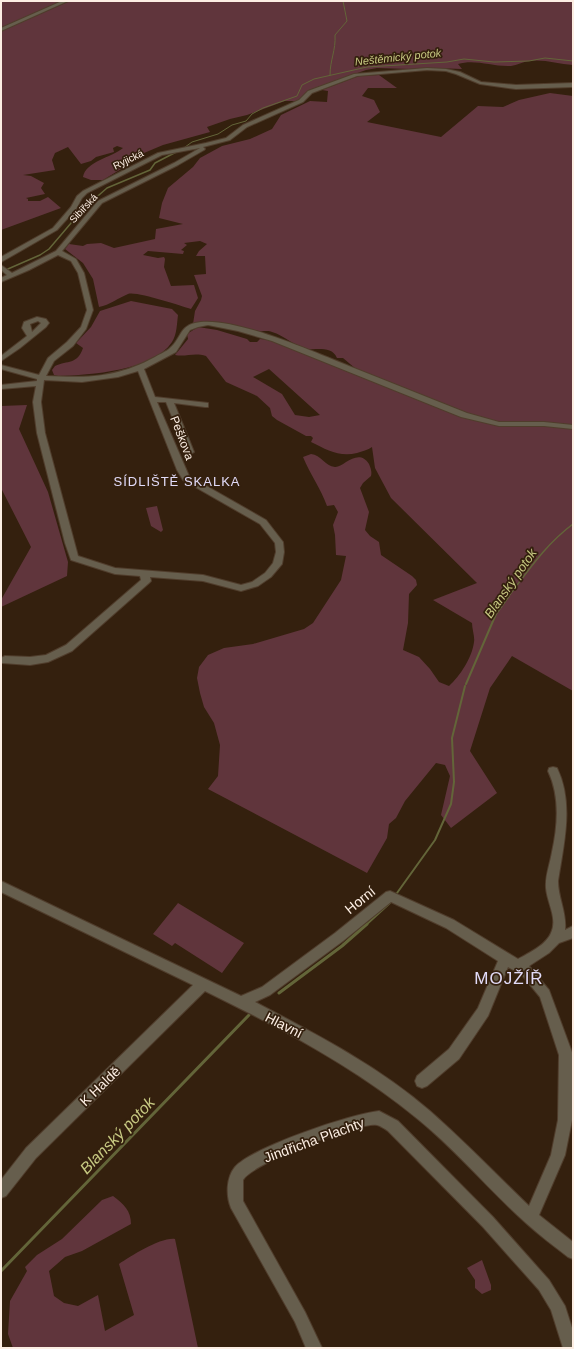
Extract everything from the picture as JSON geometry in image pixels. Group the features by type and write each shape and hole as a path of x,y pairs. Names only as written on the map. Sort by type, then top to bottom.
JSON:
{"street":[{"path":"1,30 66,1"},
{"name":"Ryjická","path":"1,260 56,229 74,208 79,197 85,192 160,154 207,145 228,138 245,126 301,101 310,92 356,75 427,69 446,70 458,73 480,83 516,87 573,85"},
{"name":"Sibiřská","path":"1,280 6,271 58,252 100,202 176,164 207,145"},
{"path":"40,381 51,360 70,344 84,328 90,310 80,272 74,260 58,252"},
{"path":"1,387 40,381 82,380 118,375 140,368 172,350 187,329 196,325 208,323 239,329 275,339 464,415 499,424 544,424 573,427"},
{"path":"1,360 30,336"},
{"path":"1,367 40,381"},
{"name":"Peškova","path":"40,381 37,402 41,433 74,558 115,571 203,578 241,588 255,584 268,575 277,564 280,552 280,542 263,522 186,478 181,470 140,368"},
{"path":"153,399 205,405"},
{"path":"169,400 190,452"},
{"path":"5,660 30,661 48,658 69,648 146,581 144,573"},
{"path":"553,771 560,787 561,803 560,842 552,882 560,924 555,939"},
{"name":"Hlavní","path":"1,886 241,1002 319,1042 343,1057 393,1091 435,1125 531,1218 573,1252"},
{"name":"Horní","path":"241,1002 266,991 339,937 390,896 450,924 505,959"},
{"path":"517,966 529,961 555,939 573,932"},
{"path":"422,1082 454,1054 483,1012 505,959 526,972 545,994 566,1055 565,1120 558,1155 531,1218"},
{"name":"K Haldě","path":"1,1191 31,1153 203,984"},
{"name":"Jindřicha Plachty","path":"314,1348 300,1317 236,1203 234,1186 239,1173 251,1163 352,1123 379,1118 393,1126 488,1222 544,1285 557,1306 571,1348"}],"shaded area":[{"path":"1,1 63,1 1,28"},
{"path":"70,1 573,1 573,65 546,61 527,61 511,66 471,62 458,64 462,69 377,68 366,70 309,90 299,101 285,101 247,115 207,127 210,132 163,145 144,153 131,163 103,180 91,180 83,177 85,172 94,163 123,148 117,146 113,148 114,152 96,157 91,161 81,164 68,147 55,153 52,160 55,170 23,175 31,176 44,183 41,188 45,194 26,198 28,201 40,201 48,197 61,208 1,230 1,31"},
{"path":"379,75 397,88 368,88 362,96 374,100 380,112 367,122 441,137 478,106 503,107 519,100 550,93 573,96 573,425 544,422 499,422 466,413 356,369 343,358 337,358 335,354 328,350 303,348 270,331 261,331 219,323 193,324 195,311 202,296 194,275 206,274 205,256 196,256 207,244 200,241 184,243 187,245 181,250 184,251 183,254 148,251 143,255 158,258 164,257 164,267 171,286 194,285 198,298 191,309 133,294 128,294 107,305 99,307 93,279 83,263 65,249 69,244 83,246 87,244 101,243 114,248 155,239 156,229 183,224 159,218 162,203 168,188 193,167 200,158 222,146 250,139 272,129 281,115 310,101 327,102 328,91 322,90 359,76"},
{"path":"131,301 172,309 178,315 174,339 163,352 151,359 120,370 87,374 54,375 52,370 55,366 75,360 81,353 83,348 76,343 91,327 100,311"},
{"path":"198,327 217,330 247,339 250,342 257,342 260,339 271,340 498,426 545,426 573,429 573,691 512,656 490,688 470,751 497,793 451,828 441,815 450,776 445,765 436,763 405,801 396,818 389,824 387,838 367,873 208,789 218,776 220,745 214,723 204,707 200,693 197,678 199,667 208,655 224,648 253,644 304,629 313,623 341,580 346,556 336,555 333,525 338,512 334,505 327,506 303,457 311,454 318,456 328,465 335,467 360,457 365,459 369,464 371,476 360,488 369,512 365,530 370,536 379,542 381,555 412,576 416,580 417,585 409,594 408,623 403,650 419,657 439,682 449,686 461,672 471,654 474,640 472,623 433,600 477,583 391,498 375,468 372,447 357,453 344,454 328,450 311,442 313,438 311,436 306,436 272,416 270,408 257,396 226,382 206,356 198,354 175,355 188,339 187,334","holes":["269,369 320,415 309,417 295,415 282,394 253,377"]},
{"path":"27,405 19,429 48,492 68,562 67,576 1,607 1,600 31,547 1,488 1,406"},
{"path":"157,506 163,530 161,532 151,526 146,508"},
{"path":"178,903 244,943 222,973 175,943 172,946 153,934"},
{"path":"113,1196 126,1208 130,1215 131,1224 82,1251 65,1257 49,1271 54,1296 64,1303 78,1306 98,1295 105,1331 134,1315 119,1264 154,1244 169,1239 175,1239 198,1348 13,1348 8,1334 10,1301 27,1271 25,1267 37,1255 62,1239 102,1200"},
{"path":"482,1260 491,1285 491,1290 482,1294 475,1288 475,1280 467,1268"}],"waterway":[{"path":"330,75 335,45 335,35 347,21 343,1"},
{"name":"Neštěmický potok","path":"181,150 192,142 218,134 232,125 246,121 252,114 263,108 297,96 302,85 314,79 367,67 447,62 464,59 494,62 529,61 545,58 573,61"},
{"name":"Neštěmický potok","path":"1,272 40,255 49,249 83,209 107,188 150,170 155,163 182,149"},
{"name":"Blanský potok","path":"508,597 554,540 573,524"},
{"name":"Blanský potok","path":"466,684 496,614 509,596"},
{"name":"Blanský potok","path":"397,893 435,840 451,804 454,782 452,738 465,686"},
{"name":"Blanský potok","path":"366,925 390,903"},
{"name":"Blanský potok","path":"279,993 342,946 367,924"},
{"name":"Blanský potok","path":"1,1271 249,1015"}],"district":[{"name":"SÍDLIŠTĚ SKALKA","path":"177,481"},
{"name":"MOJŽÍŘ","path":"509,978"}]}
